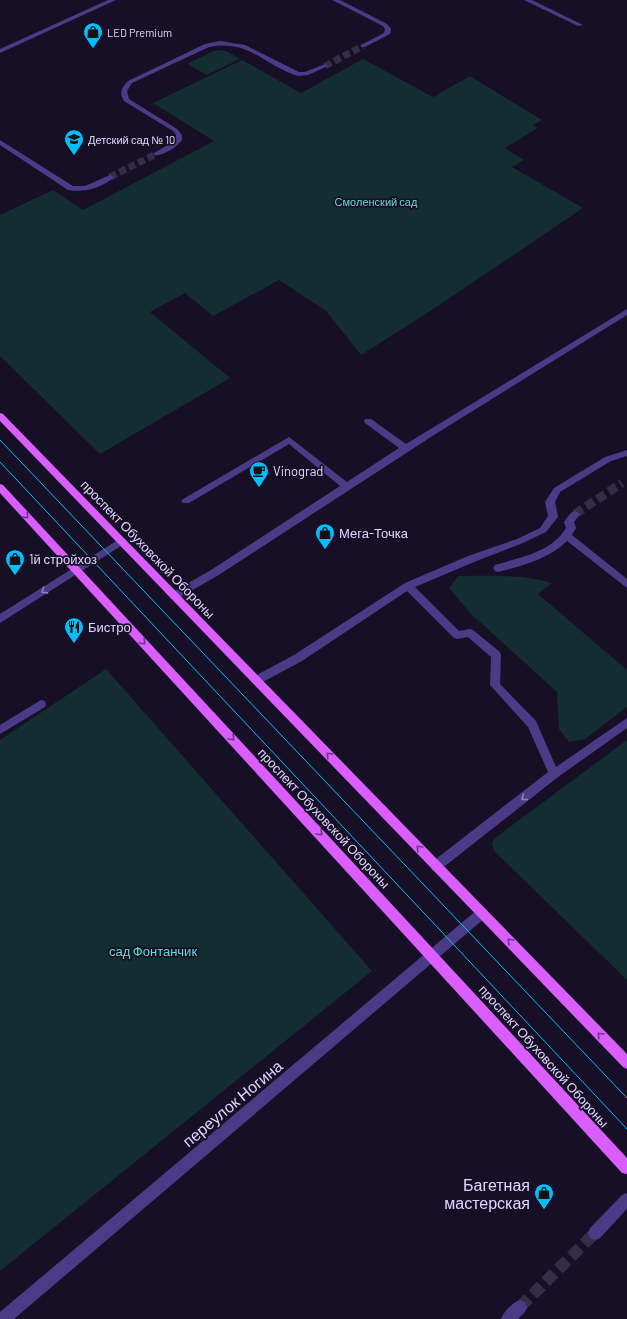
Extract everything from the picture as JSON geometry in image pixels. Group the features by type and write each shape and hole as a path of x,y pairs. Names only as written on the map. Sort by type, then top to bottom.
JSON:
{"main road":[{"name":"проспект Обуховской Обороны","path":"0,416 627,1063"},
{"name":"проспект Обуховской Обороны","path":"0,488 627,1168"}],"street":[{"path":"0,51 113,0"},
{"path":"335,0 385,25 388,29 387,34 363,46"},
{"path":"528,0 580,25"},
{"path":"156,154 175,144 179,140 179,135 175,130 126,100 123,94 124,88 130,82 207,45 218,42 231,42 242,45 298,74 306,74 325,66"},
{"path":"0,142 71,188 79,190 88,189 110,177"},
{"path":"174,596 214,573 458,414 570,347 600,326 627,312"},
{"path":"368,421 406,449"},
{"path":"186,501 289,440 347,487"},
{"path":"256,680 298,658 408,586 471,559 520,541 543,530 553,517 550,502 557,490 608,459 627,453"},
{"path":"498,568 537,556 568,537 572,528 569,522 575,514"},
{"path":"568,537 627,584"},
{"path":"0,619 121,542"},
{"path":"408,586 457,635 470,634 496,655 495,685 532,724 554,774"},
{"path":"0,730 41,704"},
{"path":"436,866 554,774 627,722"},
{"name":"переулок Ногина","path":"3,1319 482,913"},
{"path":"595,1233 627,1200"},
{"path":"508,1319 520,1307"}],"green space":[{"path":"213,51 226,51 240,59 207,75 187,64"},
{"name":"Смоленский сад","path":"363,59 433,97 470,76 542,120 533,125 538,128 505,148 524,160 512,167 583,208 429,312 361,355 326,311 279,280 213,316 185,293 150,312 230,378 100,454 0,356 0,215 53,190 83,210 214,141 153,103 242,60 301,93"},
{"path":"458,576 517,577 552,583 538,594 627,670 627,707 585,739 569,742 559,729 557,692 471,614 449,588"},
{"name":"сад Фонтанчик","path":"106,669 372,971 0,1271 0,740"},
{"path":"627,740 627,980 494,851 492,844 495,838"}],"tunnel":[{"path":"325,66 363,46"},
{"path":"110,177 156,154"},
{"path":"575,514 622,483"},
{"path":"520,1307 595,1233"}],"tram line":[{"path":"0,440 627,1098"},
{"path":"0,462 627,1129"}],"place":[{"name":"LED Premium","path":"93,49"},
{"name":"Детский сад № 10","path":"74,156"},
{"name":"Vinograd","path":"259,488"},
{"name":"Мега-Точка","path":"325,550"},
{"name":"1й стройхоз","path":"15,576"},
{"name":"Бистро","path":"74,644"},
{"name":"Багетная мастерская","path":"544,1210"}]}
